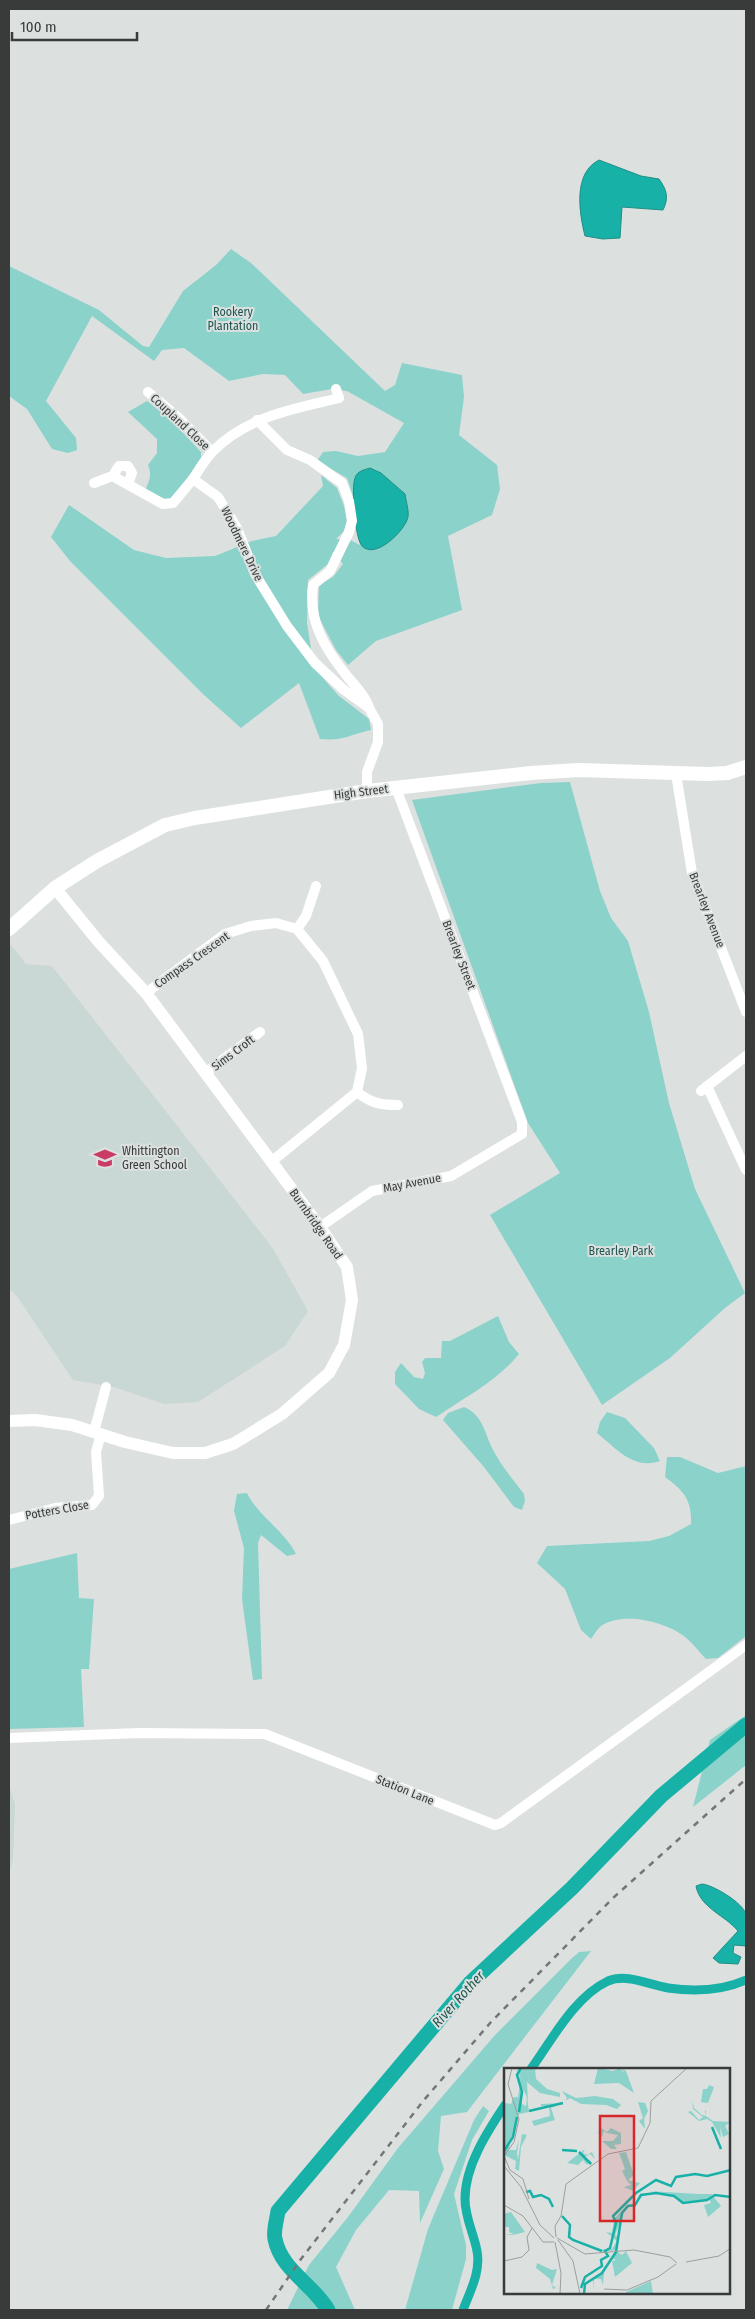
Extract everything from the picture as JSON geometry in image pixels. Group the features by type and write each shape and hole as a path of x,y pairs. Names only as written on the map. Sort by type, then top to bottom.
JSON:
{"main road":[{"name":"High Street","path":"9,929 55,888 97,861 165,826 234,811 367,791 530,773 579,770 676,774 727,773 746,767"}],"street":[{"path":"116,475 116,478 163,504 173,503 212,452 237,431 265,416 339,398 336,389"},
{"name":"Coupland Close","path":"148,392 179,418 212,452"},
{"path":"257,420 287,450 310,460 342,483 349,501 352,521 349,532 330,571 314,585 311,598 313,619 330,655 366,698 378,724 378,742 367,772 367,791"},
{"path":"116,475 119,466 128,466 132,473 128,484"},
{"path":"94,483 116,475"},
{"name":"Woodmere Drive","path":"193,479 218,497 237,528 255,574 287,626 315,663 343,689 369,708"},
{"name":"Brearley Avenue","path":"676,774 692,873 746,1012"},
{"name":"Brearley Street","path":"396,788 522,1122"},
{"path":"271,1162 357,1092 362,1068 358,1034 323,961 297,929 306,916 316,886"},
{"name":"Burnbridge Road","path":"9,1421 35,1420 72,1425 174,1453 205,1453 233,1444 282,1414 329,1373 344,1345 352,1300 347,1267 320,1227 146,993 98,941 55,888"},
{"name":"Compass Crescent","path":"146,993 225,934 250,926 276,923 297,929"},
{"name":"Sims Croft","path":"205,1073 260,1032"},
{"path":"746,1056 704,1088 746,1170"},
{"path":"357,1092 369,1101 379,1105 398,1105"},
{"name":"May Avenue","path":"320,1227 372,1192 451,1176 522,1134 522,1122"},
{"path":"98,1433 106,1387"},
{"name":"Potters Close","path":"9,1520 55,1508 92,1505 100,1496 96,1452 98,1433"},
{"name":"Station Lane","path":"9,1738 139,1733 265,1734 495,1825 501,1823 746,1645"}],"shaded area":[{"path":"599,160 641,176 659,179 666,194 663,210 622,207 620,238 603,239 585,236 580,205 582,183 585,174"},
{"path":"370,468 381,473 405,494 408,512 406,523 396,536 381,547 374,549 362,546 357,534 354,502 356,476 361,471"},
{"name":"Whittington Green School","path":"11,945 26,964 52,966 272,1247 308,1311 285,1346 198,1402 164,1404 114,1387 73,1380 17,1296 9,1289 9,946"},
{"path":"9,1785 15,1805 13,1859 9,1875"},
{"path":"702,1884 713,1887 727,1895 739,1904 746,1914 746,1946 734,1945 733,1953 741,1957 738,1964 719,1963 713,1958 738,1931 702,1900 696,1886"}],"green space":[{"name":"Rookery Plantation","path":"231,249 251,263 385,391 395,385 402,363 462,375 464,397 459,435 497,465 500,489 492,515 448,536 462,610 376,641 348,665 336,650 318,616 319,585 333,577 343,564 333,552 328,564 308,580 307,623 314,668 339,696 369,719 371,730 341,738 320,739 299,683 241,728 204,695 70,561 51,537 69,505 134,550 166,558 215,556 252,541 276,536 323,486 321,475 337,488 344,506 347,520 344,531 336,539 350,540 370,550 405,494 381,473 355,477 353,496 347,478 317,461 323,452 336,451 358,456 385,452 404,423 347,391 332,389 303,394 285,375 263,374 229,381 184,348 162,350 154,361 92,316 46,401 76,438 77,450 68,453 52,449 27,409 9,396 9,266 99,310 143,346 149,347 183,291 216,265"},
{"path":"147,401 171,420 201,452 201,458 174,498 168,501 145,491 150,476 148,465 157,453 157,439 128,412"},
{"name":"Brearley Park","path":"570,782 600,891 611,918 628,941 649,1012 669,1103 695,1189 745,1293 725,1308 670,1358 602,1405 490,1215 560,1173 528,1123 412,800 541,783"},
{"path":"498,1316 509,1342 519,1354 500,1373 469,1396 436,1417 419,1409 395,1384 395,1372 401,1363 414,1377 423,1379 425,1373 422,1362 425,1358 441,1358 442,1341 450,1341"},
{"path":"464,1407 479,1419 495,1454 524,1494 525,1501 522,1510 514,1507 484,1467 443,1420 448,1413"},
{"path":"607,1412 625,1418 654,1448 660,1461 642,1463 633,1460 597,1433 600,1422"},
{"path":"667,1457 680,1457 718,1473 746,1466 746,1636 718,1658 706,1659 688,1639 677,1632 644,1620 621,1619 610,1622 601,1626 591,1639 581,1630 565,1589 537,1563 547,1546 649,1541 669,1536 691,1524 690,1509 686,1497 665,1477"},
{"path":"247,1493 252,1502 291,1545 296,1554 287,1556 261,1535 258,1543 262,1679 253,1680 242,1599 244,1548 234,1511 237,1494"},
{"path":"77,1553 79,1598 94,1599 89,1669 81,1669 84,1727 9,1729 9,1569"},
{"path":"746,1715 746,1765 693,1807 710,1740"},
{"path":"591,1951 467,2112 441,2116 438,2151 444,2169 420,2223 419,2191 389,2190 356,2230 336,2267 355,2310 287,2310 309,2265 348,2217 398,2148 495,2035 572,1958 579,1952"},
{"path":"483,2106 489,2111 472,2140 454,2194 466,2245 466,2259 452,2310 405,2310 428,2229 474,2120"}],"waterway":[{"name":"River Rother","path":"328,2310 314,2292 290,2268 278,2250 275,2236 278,2211 470,1983 572,1888 661,1796 746,1725"},
{"path":"532,2068 574,2008 596,1988 608,1981 623,1978 668,1988 698,1990 737,1984 746,1980"},
{"path":"463,2310 474,2281 478,2259 476,2245 466,2213 466,2187 478,2150 504,2106"}],"railway":[{"path":"266,2310 301,2259 424,2100 491,2022 613,1898 746,1779"}],"place":[{"name":"Whittington Green School","path":"105,1158"}]}
